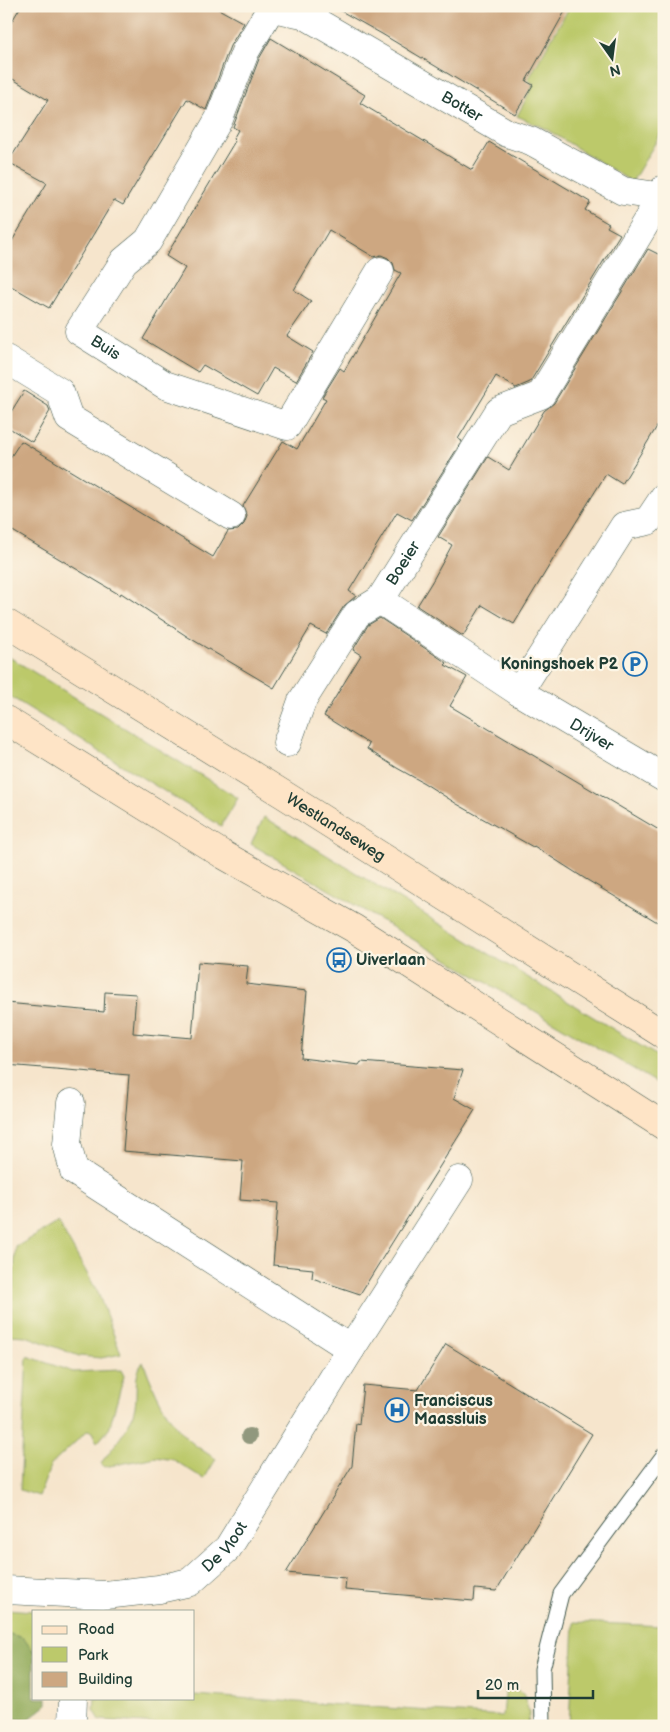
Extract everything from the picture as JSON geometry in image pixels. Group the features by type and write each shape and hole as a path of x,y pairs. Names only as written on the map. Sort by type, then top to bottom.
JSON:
{"main road":[{"name":"Westlandseweg","path":"6,623 286,796 664,1035"},
{"path":"6,720 222,854 355,928 664,1126"}],"street":[{"name":"Botter","path":"269,7 303,14 507,133 531,141 622,191 663,194"},
{"name":"Buis","path":"269,7 245,52 219,119 148,241 124,260 79,332 165,385 287,426 380,272"},
{"name":"Boeier","path":"519,692 380,600 499,411 541,395 663,194"},
{"path":"6,359 60,392 69,418 231,516"},
{"path":"519,692 624,526 648,521 664,497"},
{"path":"287,743 302,701 357,614 380,600"},
{"name":"Drijver","path":"519,692 664,778"},
{"path":"71,1103 67,1144 74,1171 351,1349"},
{"name":"De Vloot","path":"6,1590 79,1602 105,1595 159,1589 190,1582 228,1548 351,1349 459,1180"},
{"path":"72,1726 73,1700"}],"lane":[{"path":"543,1726 542,1669 561,1594 664,1455"}],"green space":[{"path":"570,6 664,6 664,128 632,182 546,129 517,116 534,84 528,80"},
{"path":"6,655 238,798 221,826 6,694"},
{"path":"264,817 664,1060 664,1087 251,844"},
{"path":"58,1222 98,1293 121,1354 101,1358 79,1356 26,1336 9,1335 16,1247"},
{"path":"27,1356 73,1372 121,1370 124,1376 109,1429 97,1443 92,1432 87,1431 51,1465 39,1496 20,1490"},
{"path":"143,1362 162,1404 174,1424 193,1444 216,1459 204,1479 174,1460 156,1457 104,1467 101,1463 130,1422 136,1401 138,1372"},
{"path":"6,1609 32,1611 32,1649 23,1638 6,1633"},
{"path":"574,1622 664,1626 664,1726 569,1726"},
{"path":"6,1633 23,1638 32,1649 32,1700 47,1700 47,1705 28,1720 6,1718"},
{"path":"506,1685 523,1693 529,1712 528,1726 188,1726 100,1720 94,1710 95,1700 195,1700 195,1695 503,1716"}],"building":[{"path":"21,6 213,6 244,23 230,46 206,110 187,99 123,205 114,200 49,308 6,283 6,251 47,183 8,162 48,100 6,75 6,31"},
{"path":"332,6 568,6 526,81 533,85 515,114"},
{"path":"271,38 365,95 360,103 472,170 489,142 590,202 585,210 609,224 607,227 620,234 530,382 516,388 496,376 458,439 462,441 412,520 397,512 349,591 356,596 344,606 326,634 311,626 274,688 188,637 121,593 120,595 6,527 6,464 21,441 213,557 228,531 238,530 244,524 247,516 243,506 283,441 297,449 326,399 322,397 340,368 344,371 401,273 395,270 393,263 388,258 381,255 374,257 329,230 294,290 311,301 287,336 313,352 296,381 273,368 257,396 203,365 198,372 143,339 185,268 166,256 235,141 233,139 238,130 233,127 259,59"},
{"path":"648,249 664,257 664,415 622,484 606,474 514,624 482,605 463,636 417,606 452,545 438,537 488,457 509,470 544,411 554,403"},
{"path":"24,391 48,406 50,411 32,442 6,426 6,420"},
{"path":"380,618 447,663 445,665 467,677 450,706 664,833 664,926 534,846 457,804 397,768 367,749 369,744 324,716 361,655 353,650 368,625"},
{"path":"198,962 248,966 246,984 307,991 301,1058 359,1065 361,1062 463,1070 454,1098 475,1110 360,1294 312,1278 313,1269 273,1265 278,1203 240,1200 243,1161 123,1151 129,1075 6,1065 6,1003 104,1012 105,992 136,994 133,1033 192,1038"},
{"path":"446,1344 592,1434 496,1591 475,1589 474,1601 345,1590 346,1578 286,1573 352,1466 356,1423 359,1424 363,1385 418,1390"}],"place":[{"name":"Koningshoek P2","path":"635,664"},
{"name":"Uiverlaan","path":"339,960"},
{"name":"Franciscus Maassluis","path":"397,1410"}]}
